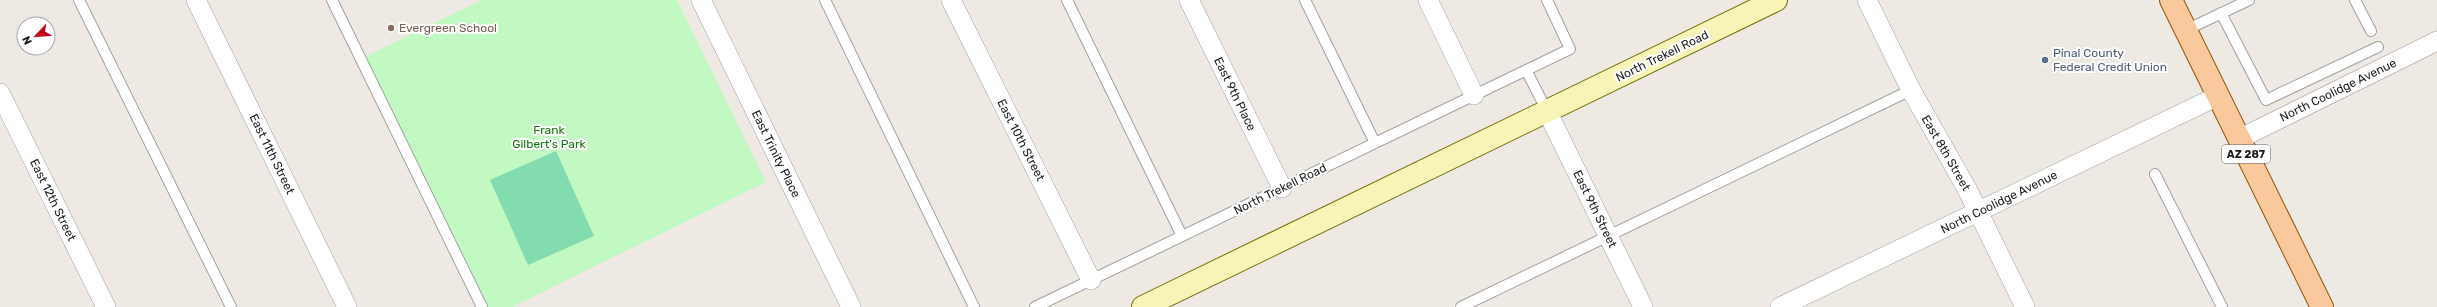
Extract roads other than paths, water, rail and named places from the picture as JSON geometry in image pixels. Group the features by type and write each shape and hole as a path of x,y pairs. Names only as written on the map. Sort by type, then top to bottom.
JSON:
{"main road":[{"name":"North Trekell Road","path":"1143,307 1776,0"},
{"name":"AZ 287","path":"2171,0 2322,307"}],"street":[{"name":"East 11th Street","path":"196,0 347,307"},
{"name":"East Trinity Place","path":"701,0 851,307"},
{"name":"East 10th Street","path":"951,0 1091,280"},
{"name":"East 9th Place","path":"1189,0 1282,188"},
{"path":"1428,0 1474,95"},
{"name":"East 8th Street","path":"1867,0 1910,90 1978,212 2025,307"},
{"name":"North Coolidge Avenue","path":"2239,139 2437,41"},
{"name":"East 12th Street","path":"0,93 106,307"},
{"name":"North Coolidge Avenue","path":"1780,307 2218,96"},
{"name":"East 9th Street","path":"1547,111 1643,307"}],"lane":[{"path":"79,0 231,307"},
{"path":"332,0 482,307"},
{"path":"825,0 974,307"},
{"path":"1067,0 1182,236"},
{"path":"1306,0 1375,143"},
{"name":"North Trekell Road","path":"1035,307 1570,49 1547,0"},
{"path":"2186,30 2250,0"},
{"path":"2356,0 2371,31"},
{"path":"2221,13 2266,100 2378,47"},
{"path":"1526,70 1547,111"},
{"path":"1462,307 1910,90"},
{"path":"2155,174 2222,307"}],"place":[{"name":"Evergreen School","path":"391,28"},
{"name":"Pinal County Federal Credit Union","path":"2045,60"}],"park label":[{"name":"Frank Gilbert's Park","path":"549,137"}]}
